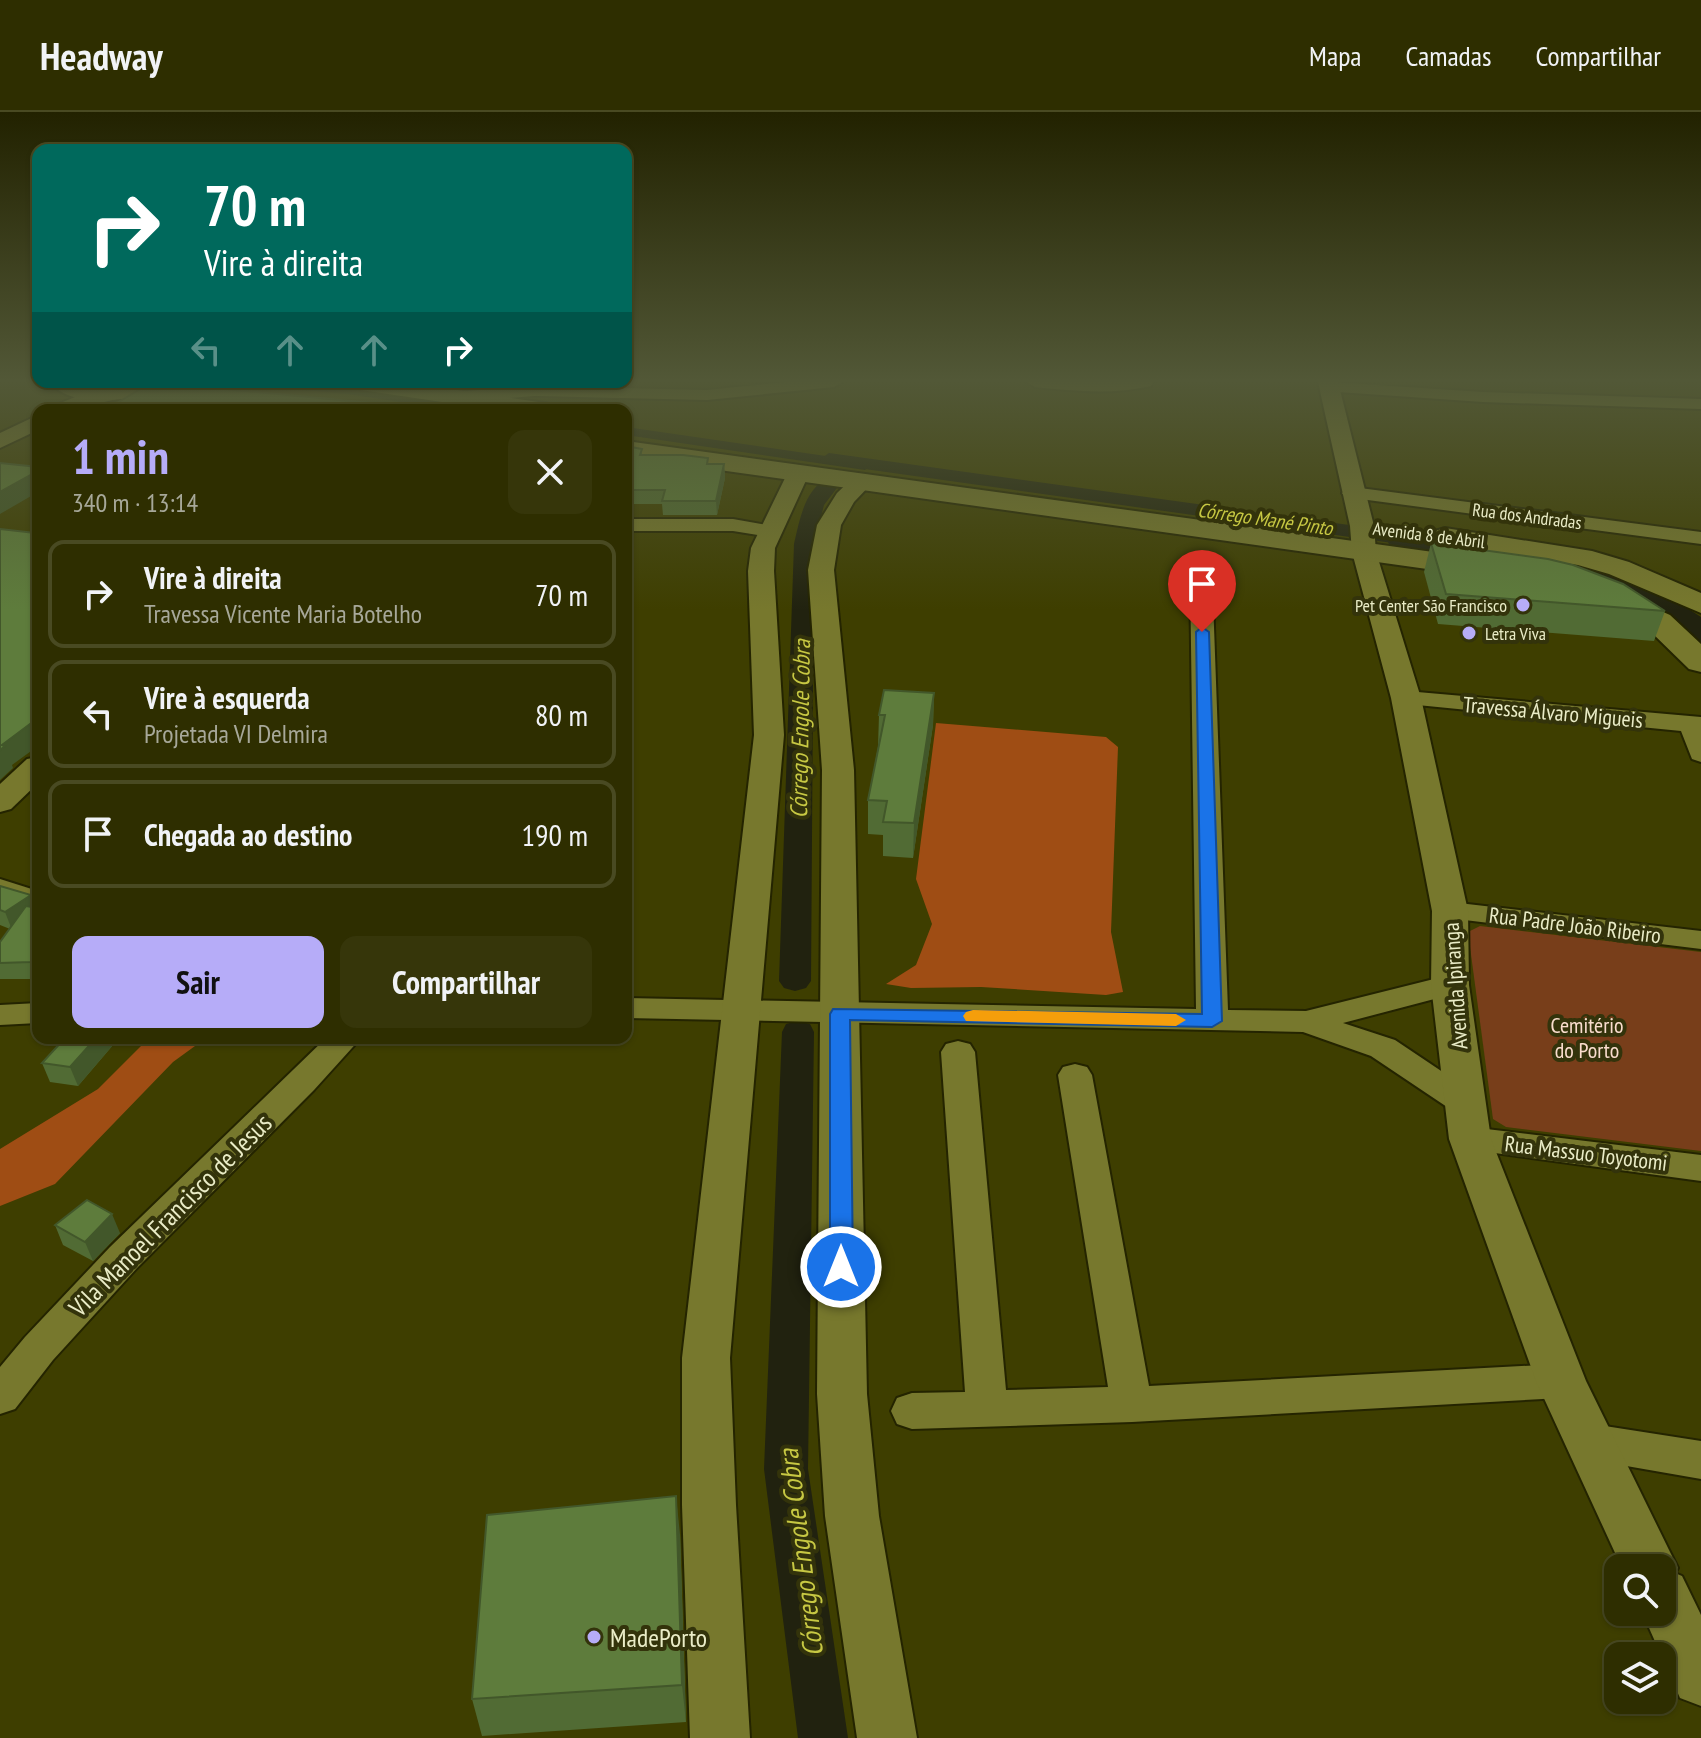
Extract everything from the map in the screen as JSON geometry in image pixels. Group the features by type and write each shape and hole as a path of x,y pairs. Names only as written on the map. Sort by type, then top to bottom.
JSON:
{"main road":[{"name":"Avenida 8 de Abril","path":"687,458 798,474 866,464 1363,539 1582,557 1619,568 1701,604"},
{"name":"Avenida 8 de Abril","path":"1001,475 1363,539 1576,585 1635,608 1659,622 1701,662"}],"street":[{"name":"Avenida Ipiranga","path":"1345,458 1406,698 1450,911 1450,985 1468,1121 1561,1381 1644,1554"},
{"path":"866,464 829,525 821,570 838,770 842,1394 852,1516 887,1738"},
{"path":"720,1738 709,1505 706,1358 769,735 761,571 763,548 798,474"},
{"name":"Rua dos Andradas","path":"1352,493 1701,538"},
{"path":"632,525 733,525 771,531"},
{"path":"1201,572 1212,1021"},
{"name":"Travessa Álvaro Migueis","path":"1406,698 1696,725"},
{"path":"1696,725 1701,754"},
{"path":"0,802 32,772"},
{"path":"0,888 32,899"},
{"name":"Rua Padre João Ribeiro","path":"1450,911 1701,940"},
{"path":"632,1008 1306,1022 1450,985"},
{"path":"0,1015 32,1013"},
{"path":"1306,1022 1383,1048 1468,1121"},
{"name":"Vila Manoel Francisco de Jesus","path":"0,1397 30,1358 118,1266 339,1044"},
{"path":"958,1052 987,1408"},
{"path":"1075,1075 1132,1404"},
{"name":"Rua Massuo Toyotomi","path":"1468,1121 1701,1168"},
{"path":"912,1411 1132,1404 1561,1381"},
{"path":"1592,1442 1701,1460"},
{"path":"1676,1624 1701,1678"}],"green space":[{"name":"Cemitério do Porto","path":"1480,926 1701,952 1701,1151 1506,1127 1493,1119 1468,932"}],"shaded area":[{"path":"782,458 839,458 874,463 865,470"},
{"path":"1390,535 1530,555 1619,577 1675,601 1701,617 1701,651 1396,548 1389,545 1387,538"},
{"path":"936,723 1106,737 1118,747 1111,932 1123,992 1106,995 981,987 911,988 886,984 916,965 932,924 916,879"},
{"path":"143,1044 198,1044 173,1062 55,1184 0,1206 0,1149 98,1089"}],"building":[{"path":"632,458 707,458 707,464 724,464 716,501 662,501 665,490 632,490"},
{"path":"0,463 32,466 32,474 0,492"},
{"path":"0,529 32,533 32,722 2,745 5,746 0,750"},
{"path":"1431,543 1573,565 1623,584 1665,611 1446,594"},
{"path":"884,690 934,693 914,823 883,822 887,801 868,800 885,715 879,715"},
{"path":"0,886 31,895 5,912 0,910"},
{"path":"26,906 32,907 31,962 0,963 0,942"},
{"path":"59,1044 91,1044 70,1067 42,1063"},
{"path":"87,1200 112,1214 85,1242 55,1225"},
{"name":"MadePorto","path":"676,1496 682,1685 472,1699 487,1515"}],"waterway":[{"name":"Córrego Mané Pinto","path":"829,459 1428,542"},
{"name":"Córrego Engole Cobra","path":"795,981 804,544 814,504 830,484"},
{"name":"Córrego Engole Cobra","path":"798,1032 786,1469 823,1738"}],"slow traffic":[{"path":"973,1016 1176,1020"}],"place":[{"name":"Pet Center São Francisco","path":"1523,605"},
{"name":"Letra Viva","path":"1469,633"},
{"name":"MadePorto","path":"594,1637"}],"route":[{"path":"841,1267 840,1014 1212,1021 1202,632"}]}
